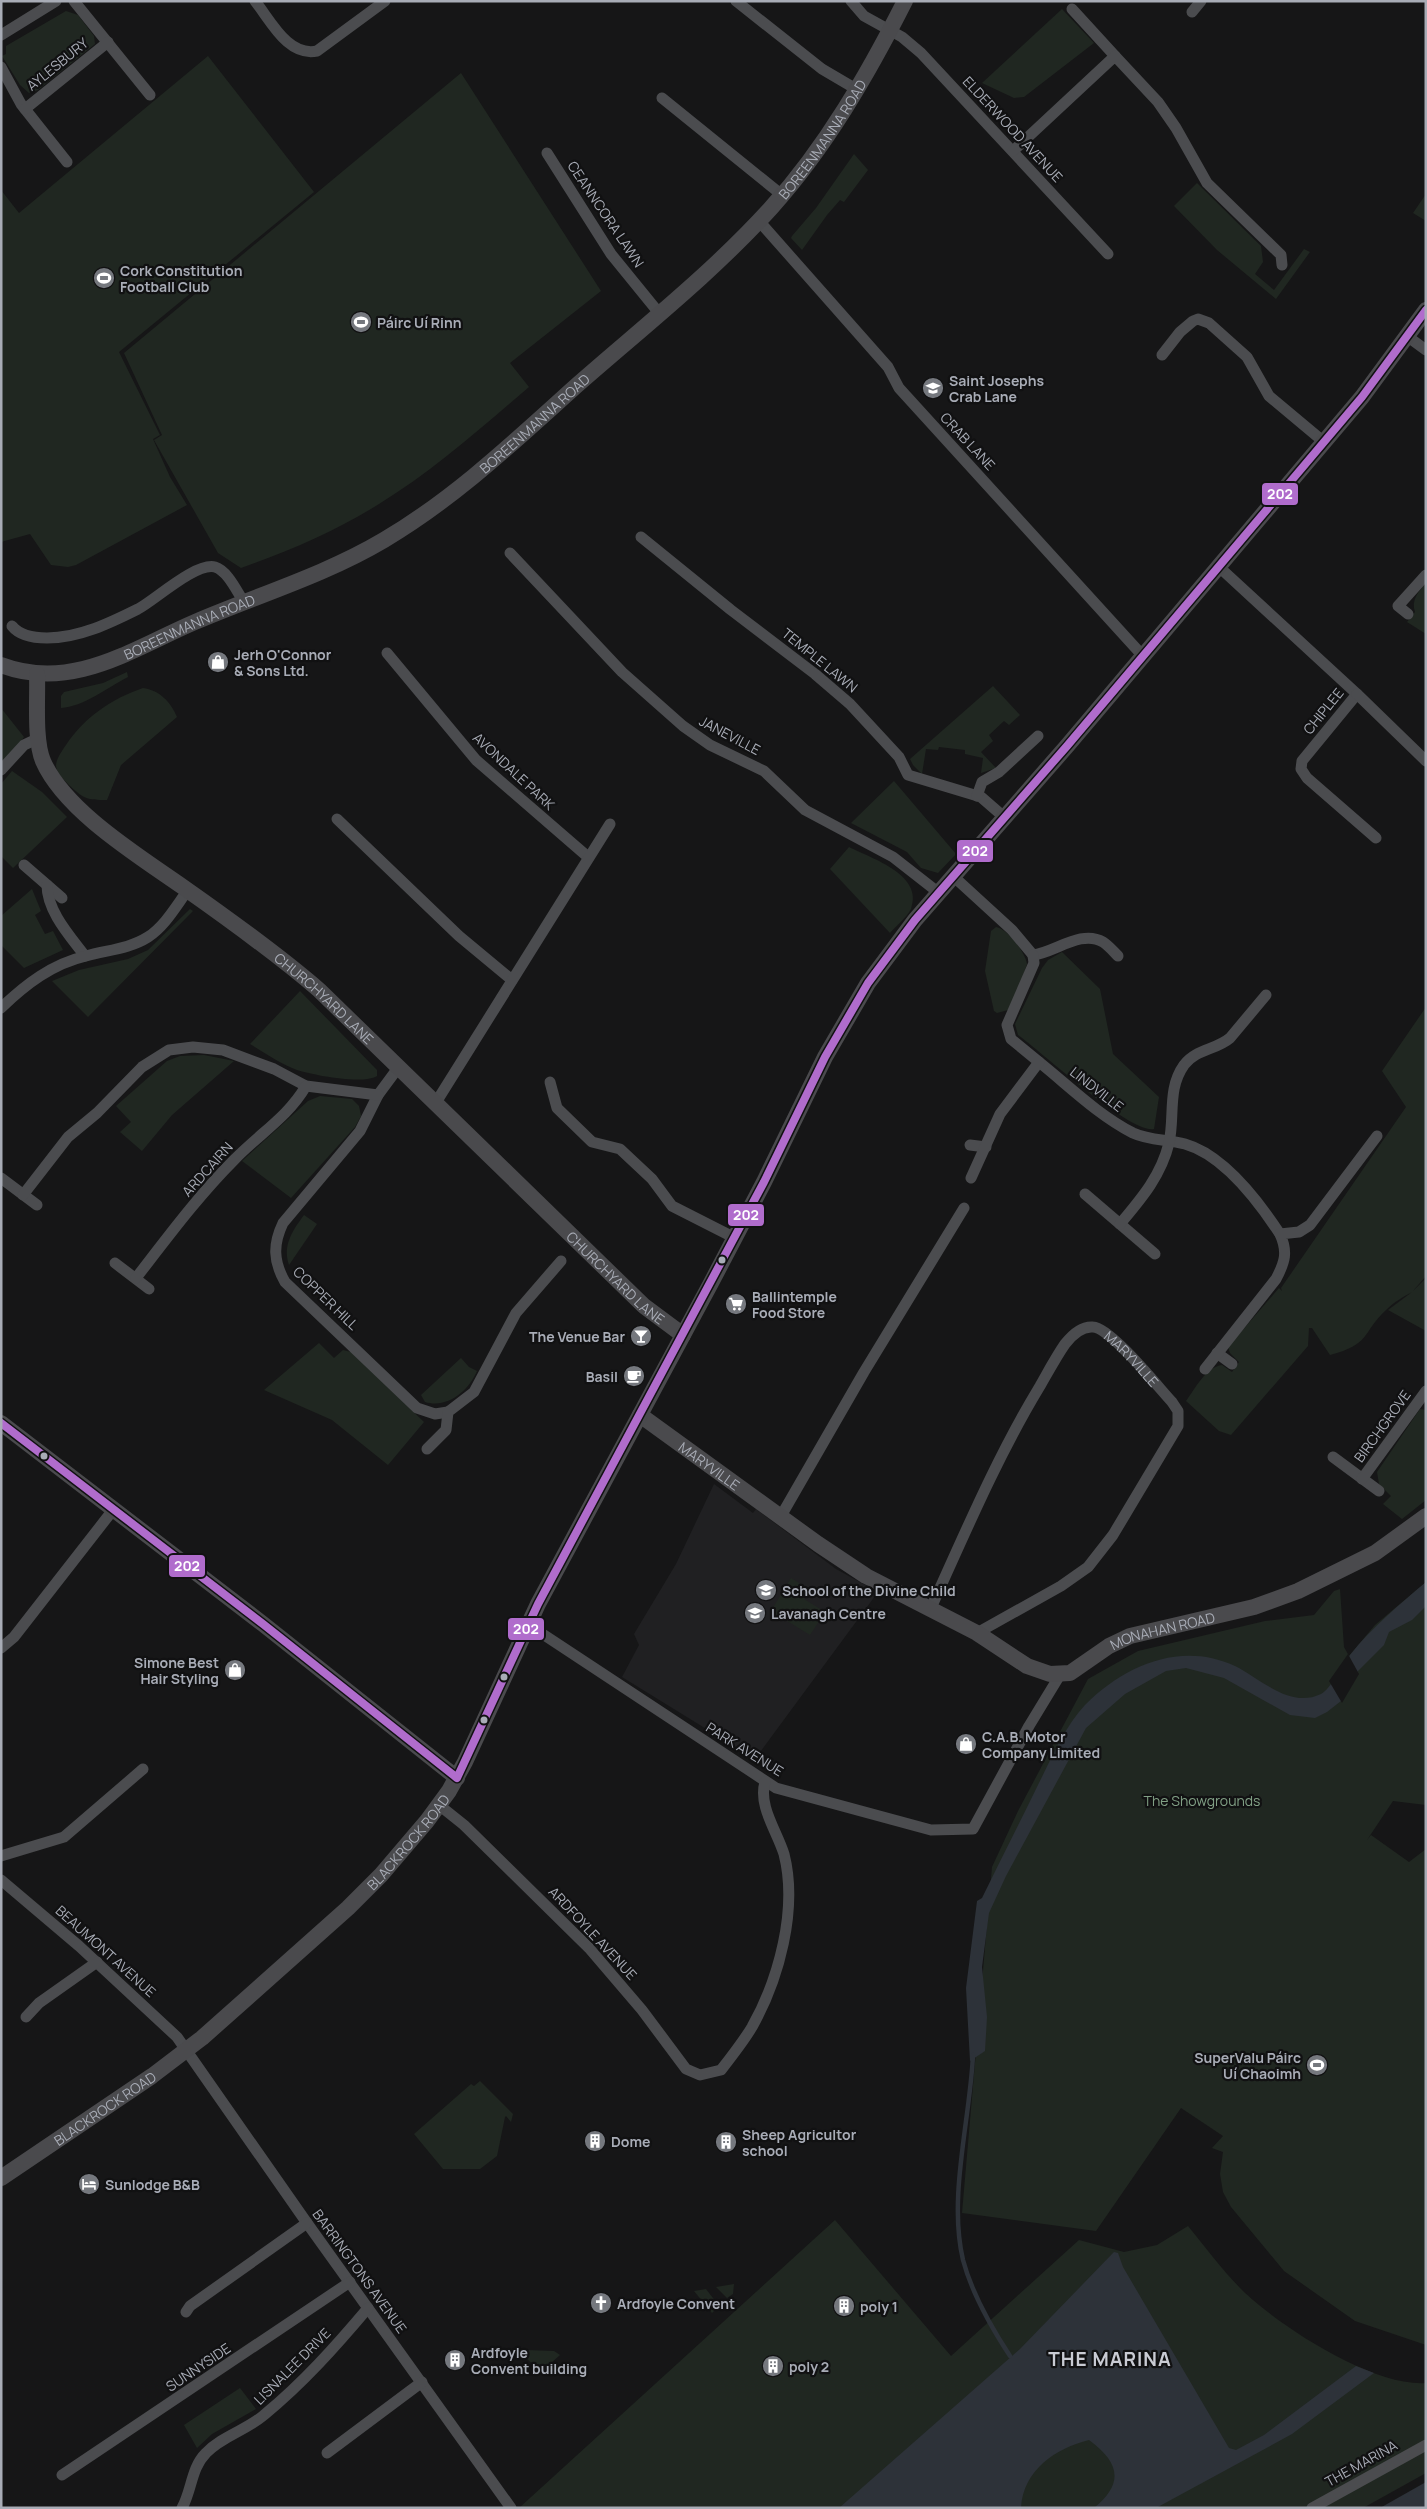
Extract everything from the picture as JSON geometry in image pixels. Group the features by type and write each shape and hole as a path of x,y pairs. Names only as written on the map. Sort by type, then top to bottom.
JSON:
{"street":[{"path":"1,35 56,1"},
{"name":"AYLESBURY","path":"74,1 150,95"},
{"path":"255,1 290,45 298,51 308,53 318,51 385,1"},
{"path":"736,1 822,70 856,89"},
{"name":"ELDERWOOD AVENUE","path":"851,1 864,16 905,39 921,53 1108,254"},
{"name":"BOREENMANNA ROAD","path":"37,674 61,674 91,668 244,602 292,584 353,558 434,508 483,468 659,314 715,264 759,221 822,144 856,89 905,1"},
{"path":"1192,12 1202,1"},
{"path":"1072,9 1169,118 1207,183 1278,252 1282,259 1282,266"},
{"name":"AYLESBURY","path":"25,109 108,42"},
{"path":"1013,150 1115,56"},
{"name":"AYLESBURY","path":"1,67 25,109 67,162"},
{"path":"662,98 782,195"},
{"name":"CEANNCORA LAWN","path":"548,153 611,254 659,314"},
{"name":"CRAB LANE","path":"759,221 888,367 898,388 1142,655"},
{"name":"BLACKROCK ROAD","path":"1,2178 187,2050 354,1902 392,1863 439,1805 457,1778 529,1625 735,1238 846,1020 884,958 1324,442 1385,367 1426,310"},
{"path":"1162,355 1180,332 1193,320 1209,323 1247,357 1269,396 1324,442"},
{"path":"1408,336 1426,350"},
{"name":"TEMPLE LAWN","path":"641,537 731,610 815,674 850,704 899,758 908,775 977,796 1004,817"},
{"name":"JANEVILLE","path":"510,553 622,672 668,715 710,745 764,770 805,810 893,857 939,892"},
{"name":"CHIPLEE","path":"1218,566 1357,694 1302,761 1302,769 1306,778 1376,838"},
{"path":"12,626 25,635 37,638 64,637 82,633 138,609 192,574 210,567 215,567 224,574 244,602"},
{"path":"1408,614 1398,606 1426,575"},
{"name":"AVONDALE PARK","path":"387,654 476,760 588,857"},
{"path":"1,665 37,674"},
{"name":"CHURCHYARD LANE","path":"37,674 39,738 43,762 59,787 109,834 289,964 320,990 644,1306 672,1330 683,1335"},
{"path":"1357,694 1426,761"},
{"path":"977,796 982,782 999,772 1038,736"},
{"path":"1,770 24,745 39,738"},
{"path":"337,819 460,936 512,980"},
{"path":"435,1104 610,824"},
{"path":"24,865 62,898"},
{"path":"953,876 1006,925 1033,955 1042,954 1081,939 1102,941 1118,956"},
{"path":"47,885 48,895 55,913 84,956"},
{"path":"1,1008 44,973 84,956 116,950 147,938 168,919 188,890"},
{"name":"LINDVILLE","path":"1033,955 1034,964 1008,1026 1011,1039 1110,1120 1142,1137 1184,1144 1199,1151 1238,1179 1254,1196 1280,1234 1286,1249 1285,1263 1270,1288 1205,1370"},
{"path":"1120,1224 1149,1188 1163,1162 1169,1142 1173,1090 1184,1066 1197,1053 1223,1044 1266,996"},
{"path":"23,1195 68,1137 97,1113 142,1067 169,1050 206,1048 232,1052 306,1086 378,1095"},
{"path":"972,1178 1006,1104 1039,1062"},
{"name":"COPPER HILL","path":"398,1068 378,1095 360,1131 283,1223 276,1237 276,1262 284,1282 336,1328 417,1408 435,1414 448,1412"},
{"path":"550,1082 557,1108 592,1142 620,1149 652,1179 672,1206 735,1238"},
{"name":"ARDCAIRN","path":"136,1278 225,1169 284,1116 297,1101 306,1086"},
{"path":"1280,1234 1299,1232 1310,1225 1377,1136"},
{"path":"970,1145 986,1147"},
{"path":"1,1178 37,1205"},
{"path":"1085,1194 1155,1254"},
{"path":"781,1516 864,1372 964,1208"},
{"path":"427,1450 446,1430 448,1412 474,1392 518,1311 561,1262"},
{"path":"115,1263 149,1289"},
{"name":"MARYVILLE","path":"930,1608 992,1474 1021,1417 1064,1344 1079,1330 1091,1327 1106,1332 1172,1402 1178,1411 1178,1426 1113,1535 1088,1567 1054,1590 977,1633"},
{"path":"1217,1353 1232,1364"},
{"name":"BIRCHGROVE","path":"1362,1479 1426,1391"},
{"name":"MARYVILLE","path":"640,1415 866,1576 977,1633 1035,1670 1060,1676"},
{"path":"1,1423 264,1624 457,1778"},
{"name":"BIRCHGROVE","path":"1333,1457 1379,1491"},
{"path":"1,1648 14,1637 113,1510"},
{"name":"MONAHAN ROAD","path":"1060,1676 1070,1673 1109,1646 1130,1636 1254,1607 1298,1591 1375,1552 1426,1516"},
{"name":"PARK AVENUE","path":"529,1625 776,1788 932,1830 973,1829 1029,1726 1060,1676"},
{"path":"1,1856 64,1837 143,1769"},
{"name":"ARDFOYLE AVENUE","path":"439,1805 464,1825 589,1948 642,2010 686,2069 700,2075 721,2070 752,2026 768,1992 780,1950 787,1914 788,1893 784,1857 763,1800 766,1782"},
{"name":"BEAUMONT AVENUE","path":"1,1880 149,2009 187,2050"},
{"path":"26,2018 39,2003 96,1962"},
{"name":"BARRINGTONS AVENUE","path":"187,2050 198,2069 511,2508"},
{"path":"186,2312 190,2306 307,2223"},
{"name":"SUNNYSIDE","path":"62,2475 350,2282"},
{"name":"LISNALEE DRIVE","path":"182,2508 187,2499 197,2466 206,2453 263,2417 312,2372 368,2308"},
{"path":"327,2453 422,2382"},
{"name":"THE MARINA","path":"1312,2508 1426,2445"}],"shaded area":[{"name":"Lavanagh Centre","path":"714,1484 753,1513 756,1509 836,1569 878,1592 755,1759 622,1677 639,1645 634,1634 676,1564"},
{"path":"1426,1582 1426,1606 1412,1620 1389,1632 1384,1645 1358,1671 1341,1701 1327,1712 1315,1718 1290,1715 1224,1678 1186,1668 1166,1671 1125,1694 1086,1728 1006,1876 989,1913 982,1967 987,2017 985,2051 970,2061 966,1988 977,1901 982,1898 1058,1744 1085,1705 1101,1691 1136,1668 1174,1657 1194,1656 1215,1659 1235,1666 1265,1685 1287,1695 1309,1698 1321,1694 1325,1692 1350,1655 1367,1635"},
{"path":"1114,2252 1118,2253 1123,2267 1229,2448 1236,2450 1264,2435 1356,2366 1374,2373 1292,2434 1156,2508 1094,2508 1111,2490 1114,2473 1107,2456 1089,2440 1065,2449 1043,2463 1028,2482 1023,2494 1021,2508 839,2508 1020,2349"},
{"path":"1426,2482 1426,2508 1380,2508"}],"green space":[{"path":"1062,9 1094,43 1024,97 1014,98 982,83"},
{"path":"66,11 78,15 94,36 95,44 38,90 29,93 20,85 2,56 6,54 6,46"},
{"name":"Cork Constitution Football Club","path":"208,56 314,192 119,352 160,435 153,439 170,477 187,505 76,565 68,567 51,565 30,534 1,542 1,190 19,213"},
{"name":"Páirc Uí Rinn","path":"461,73 601,291 510,363 529,387 438,463 363,514 329,532 277,555 241,568 218,553 154,440 162,435 124,353"},
{"path":"854,154 868,170 844,202 840,200 827,215 802,250 791,238 792,236 816,208"},
{"path":"1197,183 1261,246 1263,262 1255,274 1274,290 1304,249 1310,252 1276,299 1217,250 1174,206"},
{"path":"1426,194 1426,221 1413,213"},
{"path":"1426,583 1426,634 1407,622 1415,612 1416,596"},
{"path":"127,672 128,677 95,696 78,704 61,708 61,696 64,692 103,683"},
{"path":"993,686 1020,715 1009,725 1004,721 989,735 993,741 981,752 996,768 981,773 983,758 965,754 965,750 939,747 938,750 926,749 922,774 910,759"},
{"path":"143,688 154,691 164,698 177,717 121,765 107,800 95,800 82,796 58,772 56,763 60,755 73,735 90,718 110,703"},
{"path":"1,708 24,737 8,758 1,763"},
{"path":"12,771 42,792 67,817 13,868 1,856 1,784"},
{"path":"894,781 956,854 938,873 921,868 907,852 851,823"},
{"path":"849,847 894,870 910,887 913,897 911,909 890,933 830,869"},
{"path":"32,889 41,911 35,915 45,934 53,931 63,950 24,968 1,945 1,916"},
{"path":"190,909 193,911 88,1017 52,981 79,970 128,959 148,950"},
{"path":"996,927 1011,936 1023,953 1027,964 1012,1009 997,1013 994,1011 985,971 991,931"},
{"path":"1062,952 1100,989 1113,1054 1159,1097 1154,1129 1142,1127 1107,1106 1018,1035 1015,1024 1042,968 1048,960"},
{"path":"300,991 377,1070 377,1076 361,1080 297,1070 250,1044"},
{"path":"1426,1007 1426,1276 1413,1291 1426,1278 1426,1331 1388,1310 1412,1292 1386,1310 1359,1342 1343,1351 1330,1355 1312,1328 1309,1328 1308,1346 1231,1435 1219,1431 1186,1401 1201,1379 1211,1370 1222,1365 1232,1372 1239,1362 1230,1353 1228,1347 1279,1288 1282,1291 1281,1288 1406,1107 1382,1071"},
{"path":"204,1055 234,1061 172,1115 142,1151 120,1132 131,1122 116,1106 167,1061 180,1056"},
{"path":"320,1096 352,1099 359,1106 361,1116 355,1127 291,1198 242,1161 308,1101"},
{"path":"304,1215 317,1224 289,1265 287,1258 288,1244"},
{"path":"319,1343 334,1358 343,1350 351,1352 424,1422 388,1465 332,1420 264,1390"},
{"path":"461,1358 469,1367 477,1371 469,1385 457,1396 442,1403 425,1402 421,1395"},
{"path":"1420,1409 1426,1410 1426,1500 1402,1519 1383,1504 1391,1496 1379,1484 1377,1472"},
{"path":"791,1578 810,1590 804,1599 825,1612 810,1635 771,1611"},
{"name":"The Showgrounds","path":"1426,1582 1426,1805 1393,1801 1367,1840 1371,1835 1409,1862 1426,1849 1426,2345 1355,2321 1284,2271 1231,2207 1223,2192 1220,2174 1223,2152 1212,2148 1223,2136 1181,2108 1096,2231 962,2213 992,1867 1018,1811 1088,1679 1138,1651 1265,1621 1314,1615 1334,1591 1340,1589 1344,1647 1349,1656 1375,1625"},
{"path":"480,2081 513,2114 511,2122 505,2117 497,2156 480,2169 443,2169 414,2134 471,2084 474,2086"},
{"path":"835,2220 951,2356 1079,2240 1124,2252 1157,2245 1188,2226 1242,2290 1279,2320 1303,2336 1328,2352 1380,2375 1404,2382 1426,2383 1426,2473 1363,2508 519,2508"},
{"path":"734,2284 733,2294 727,2298 716,2287"},
{"path":"706,2289 719,2306 712,2313 694,2291"},
{"path":"526,2350 554,2351 560,2355 541,2372 523,2355"},
{"path":"240,2388 256,2409 212,2434 197,2448 184,2425"}],"pier":[{"path":"1348,1654 1359,1674 1342,1703 1329,1681"}],"waterway":[{"path":"973,2055 961,2158 958,2211 959,2236 963,2260 971,2285 989,2322 1010,2356"}],"transit line":[{"name":"202","path":"1,1423 263,1624 457,1778 538,1604 764,1182 825,1057 868,983 915,920 1067,746 1362,397 1426,310"}],"place":[{"name":"Cork Constitution Football Club","path":"104,278"},
{"name":"Páirc Uí Rinn","path":"361,322"},
{"name":"Saint Josephs Crab Lane","path":"933,388"},
{"name":"Jerh O'Connor & Sons Ltd.","path":"218,662"},
{"name":"Ballintemple Food Store","path":"736,1304"},
{"name":"The Venue Bar","path":"641,1336"},
{"name":"Basil","path":"634,1376"},
{"name":"School of the Divine Child","path":"766,1590"},
{"name":"Lavanagh Centre","path":"755,1613"},
{"name":"Simone Best Hair Styling","path":"235,1670"},
{"name":"C.A.B. Motor Company Limited","path":"966,1744"},
{"name":"SuperValu Páirc Uí Chaoimh","path":"1317,2065"},
{"name":"Dome","path":"595,2141"},
{"name":"Sheep Agricultor school","path":"726,2142"},
{"name":"Sunlodge B&B","path":"89,2184"},
{"name":"Ardfoyle Convent","path":"601,2303"},
{"name":"poly 1","path":"844,2306"},
{"name":"Ardfoyle Convent building","path":"455,2360"},
{"name":"poly 2","path":"773,2366"}],"district":[{"name":"THE MARINA","path":"1110,2359"}]}
